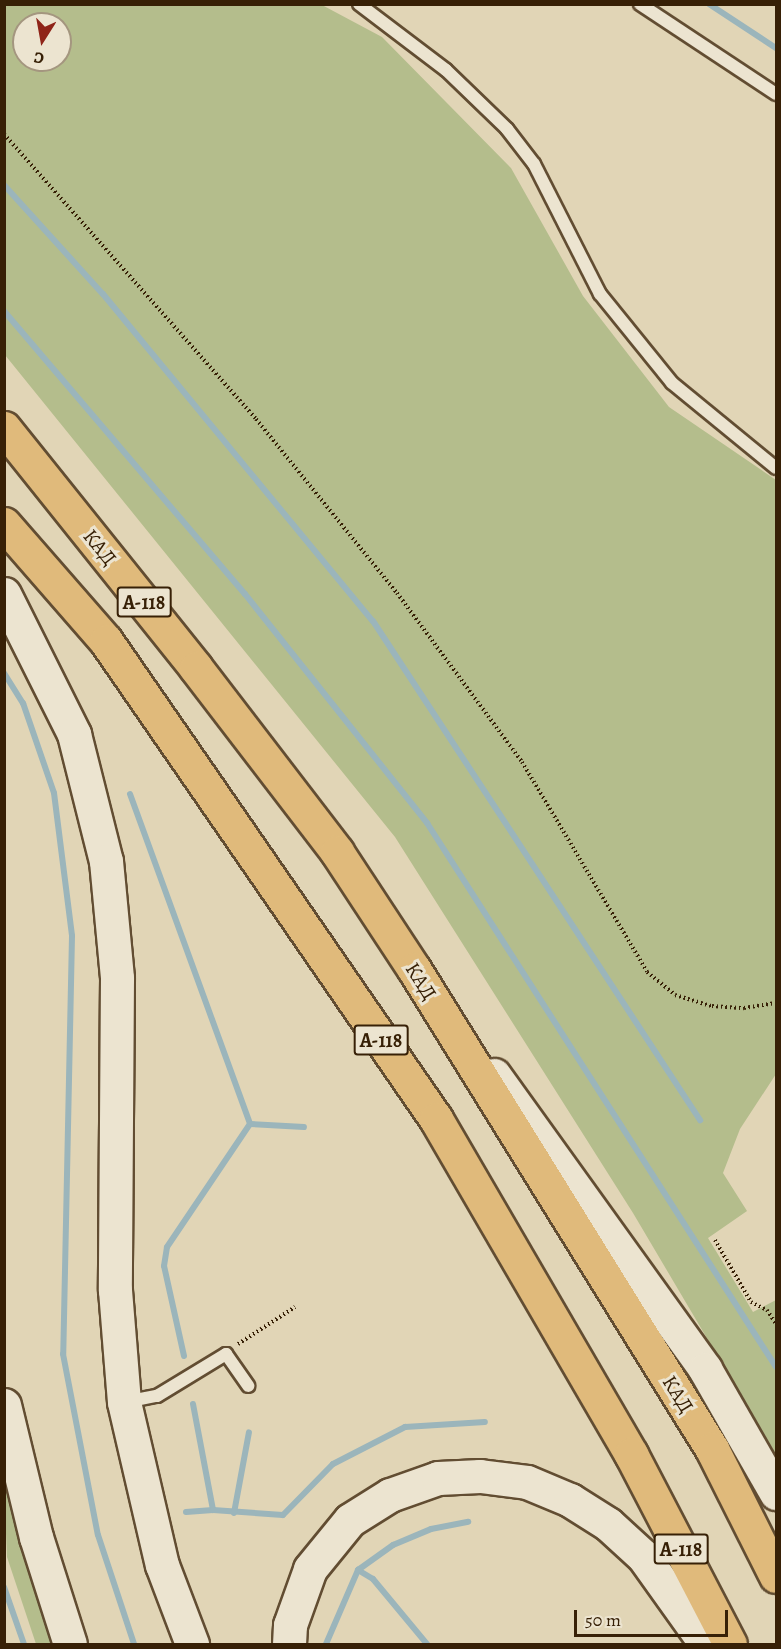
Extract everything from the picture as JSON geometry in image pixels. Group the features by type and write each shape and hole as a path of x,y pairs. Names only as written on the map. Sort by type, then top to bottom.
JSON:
{"highway":[{"name":"КАД","path":"4,428 196,668 337,852 414,969 712,1449 777,1576"},
{"name":"А-118","path":"4,524 106,641 436,1119 632,1454 730,1644"}],"main road":[{"path":"4,594 74,734 106,861 117,978 115,1290 124,1402 162,1565 192,1644"},
{"path":"414,969 562,1165 705,1369 777,1493"},
{"path":"4,1405 36,1537 70,1644"},
{"path":"289,1644 290,1625 310,1569 350,1520 390,1495 438,1478 480,1476 527,1482 570,1500 608,1524 643,1556 706,1644"}],"lane":[{"path":"359,4 446,70 507,129 534,164 600,294 672,383 777,468"},
{"path":"640,4 777,94"},
{"path":"124,1402 157,1396 226,1354 248,1386"}],"path":[{"path":"4,134 53,192 123,263 278,444 397,593 522,762 647,972 675,995 712,1006 744,1008 777,1003"},
{"path":"715,1240 751,1302 767,1310 777,1324"},
{"path":"226,1354 295,1306"}],"green space":[{"path":"5,4 322,5 382,37 511,168 583,296 669,407 776,480 776,1074 740,1129 723,1173 747,1211 708,1238 753,1312 776,1300 776,1455 633,1213 395,837 5,355"},
{"path":"4,1486 53,1644 36,1644 7,1557"}],"waterway":[{"path":"709,4 776,48"},
{"path":"4,185 103,294 373,621 700,1120"},
{"path":"4,311 245,594 427,823 776,1367"},
{"path":"4,673 23,703 54,793 72,936 63,1354 98,1535 134,1644"},
{"path":"130,794 250,1124"},
{"path":"184,1356 164,1266 167,1247 250,1124 304,1127"},
{"path":"193,1404 213,1510"},
{"path":"186,1512 213,1510 283,1515 333,1464 405,1427 485,1422"},
{"path":"234,1513 249,1432"},
{"path":"326,1644 358,1570 393,1545 431,1529 468,1522"},
{"path":"358,1570 373,1579 427,1644"},
{"path":"4,1587 24,1644"}]}
